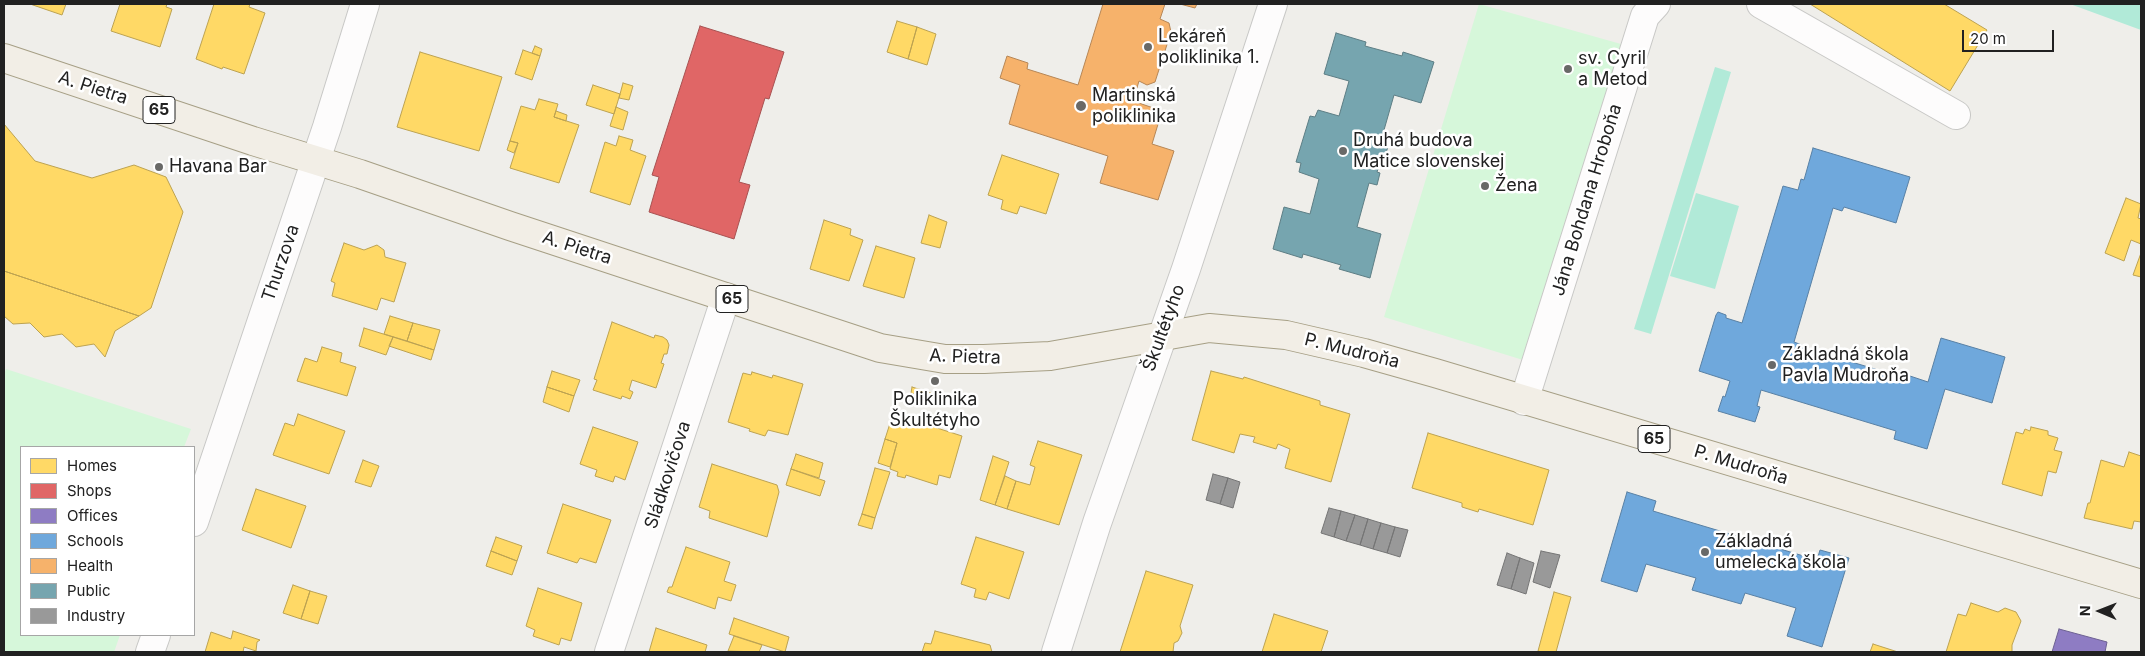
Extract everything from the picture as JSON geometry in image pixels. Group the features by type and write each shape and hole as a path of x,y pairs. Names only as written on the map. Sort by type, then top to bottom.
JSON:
{"main road":[{"name":"A. Pietra","path":"4,58 880,348 946,360 1050,356 1162,335"},
{"name":"P. Mudroňa","path":"1162,335 1209,328 1286,335 1364,353 2141,584"}],"street":[{"name":"Thurzova","path":"195,519 315,160 364,4"},
{"name":"Škultétyho","path":"1056,652 1097,523 1186,269 1273,4"},
{"name":"Jána Bohdana Hroboňa","path":"1524,400 1644,16 1656,4"},
{"path":"1761,4 1956,115"},
{"name":"Sládkovičova","path":"609,652 726,297"},
{"path":"150,652 156,636"}],"green space":[{"path":"1479,4 1621,44 1523,360 1384,317"},
{"path":"2070,4 2141,4 2141,30"},
{"path":"1715,67 1731,72 1651,334 1634,329"},
{"path":"1696,193 1739,206 1715,289 1670,276"},
{"path":"6,369 191,429 184,446 20,446 20,636 120,636 114,652 4,652 4,375"}],"building: Homes":[{"path":"30,4 66,4 62,15"},
{"path":"120,4 167,4 166,7 172,9 160,47 111,31"},
{"path":"214,4 250,4 249,7 265,13 244,74 223,67 222,69 196,59"},
{"path":"1810,4 1944,4 1987,30 1950,91"},
{"path":"897,21 917,27 908,59 887,52"},
{"path":"917,27 936,34 927,65 908,59"},
{"path":"535,46 542,49 540,56 532,53"},
{"path":"523,50 540,56 532,80 515,74"},
{"path":"420,52 502,77 479,151 397,127"},
{"path":"623,83 633,86 629,100 619,98"},
{"path":"593,85 620,94 614,114 586,105"},
{"path":"539,99 558,104 554,117 579,125 559,183 510,168 518,143 510,141 521,106 535,110"},
{"path":"616,107 628,112 623,130 610,126"},
{"path":"556,111 567,115 566,121 554,117"},
{"path":"4,124 35,161 92,178 134,165 166,177 183,212 151,308 139,316 4,271"},
{"path":"619,136 633,140 630,150 646,156 630,205 590,192 605,142 616,146"},
{"path":"510,141 518,143 514,153 507,150"},
{"path":"1002,155 1059,174 1046,214 1020,206 1017,214 1001,209 1003,200 988,195"},
{"path":"2126,198 2141,204 2138,218 2141,219 2141,244 2131,240 2124,261 2105,253"},
{"path":"929,215 947,222 940,248 921,243"},
{"path":"824,220 851,229 850,235 863,240 849,281 810,269"},
{"path":"344,243 364,250 377,245 384,250 385,257 406,263 394,302 381,298 377,310 332,296 335,283 331,281"},
{"path":"876,246 915,258 904,298 863,286"},
{"path":"2141,253 2141,277 2133,275"},
{"path":"4,271 139,316 115,331 105,357 94,344 76,347 62,334 44,337 30,323 13,324 4,316"},
{"path":"390,316 413,323 407,341 384,334"},
{"path":"612,322 654,338 655,335 667,340 669,345 667,354 664,354 661,363 664,364 656,388 632,380 629,390 633,392 630,399 622,396 621,399 593,390 597,380 594,379"},
{"path":"413,323 440,330 434,350 407,341"},
{"path":"364,328 393,337 386,355 359,346"},
{"path":"393,337 434,350 431,360 389,346"},
{"path":"322,347 342,353 340,362 356,367 347,396 297,381 305,358 317,362"},
{"path":"552,371 580,380 574,396 547,387"},
{"path":"1211,371 1243,379 1244,377 1320,401 1320,405 1350,414 1331,482 1285,468 1290,449 1278,444 1276,449 1253,442 1255,437 1240,434 1234,453 1192,440"},
{"path":"752,372 772,378 773,375 803,384 788,435 768,430 765,436 728,422 743,373 751,375"},
{"path":"547,387 574,396 569,412 543,402"},
{"path":"912,387 931,393 929,398 911,393"},
{"path":"298,414 345,431 329,474 273,455 285,423 294,426"},
{"path":"893,414 962,436 950,478 939,475 937,485 906,475 905,478 897,476 898,472 890,469 897,443 885,439"},
{"path":"593,427 638,442 625,480 615,476 613,482 595,476 597,470 580,464"},
{"path":"2031,427 2048,431 2048,435 2058,438 2054,450 2062,452 2056,473 2048,471 2042,496 2002,484 2016,432 2023,434 2025,429 2030,431"},
{"path":"1428,433 1549,470 1533,525 1479,509 1478,512 1462,507 1462,503 1412,488"},
{"path":"885,439 897,443 890,467 878,463"},
{"path":"1038,441 1082,455 1059,525 1007,509 1016,481 1030,485 1035,467 1030,465"},
{"path":"2129,452 2141,456 2141,522 2134,521 2132,529 2084,518 2088,503 2090,503 2101,460 2124,467"},
{"path":"796,454 823,463 819,478 791,469"},
{"path":"993,456 1009,462 995,505 980,500"},
{"path":"363,460 379,466 371,487 355,482"},
{"path":"712,464 777,485 779,492 767,537 709,518 710,511 699,507"},
{"path":"875,468 890,472 875,518 862,514"},
{"path":"791,469 825,481 820,496 786,485"},
{"path":"1005,476 1016,481 1007,509 995,505"},
{"path":"256,489 306,506 291,548 242,530"},
{"path":"563,504 611,520 596,563 580,558 577,563 547,553"},
{"path":"862,514 875,518 872,529 858,525"},
{"path":"496,537 522,546 517,561 491,551"},
{"path":"976,537 1024,552 1009,599 989,592 986,600 974,597 976,589 961,584"},
{"path":"686,547 730,562 724,581 736,585 731,601 718,597 715,609 667,592 669,587 672,587"},
{"path":"491,551 517,561 512,575 486,566"},
{"path":"1146,571 1193,585 1180,626 1182,633 1178,641 1174,643 1173,652 1120,652"},
{"path":"293,585 310,591 301,619 283,613"},
{"path":"538,588 582,603 571,641 561,638 559,645 533,636 535,630 526,626"},
{"path":"310,591 327,596 318,624 301,619"},
{"path":"1554,592 1571,597 1556,652 1542,652 1538,651"},
{"path":"1971,603 1998,612 2005,608 2016,612 2021,621 2012,645 2012,652 1946,652 1958,614 1966,616"},
{"path":"1274,614 1328,631 1321,652 1262,652"},
{"path":"734,618 789,637 785,652 729,634"},
{"path":"656,628 707,645 705,652 649,652"},
{"path":"233,631 260,640 257,642 256,651 244,647 243,652 205,652 211,632 231,639"},
{"path":"935,631 990,645 992,652 922,652 925,643 931,644"},
{"path":"734,636 762,645 759,652 728,651"},
{"path":"1873,644 1898,652 1870,652"}],"building: Shops":[{"path":"700,26 784,52 769,99 765,98 739,182 750,185 734,239 649,212 659,177 652,175"}],"building: Offices":[{"path":"2059,629 2107,642 2105,652 2052,652"}],"building: Schools":[{"path":"1813,148 1910,177 1896,223 1844,207 1842,211 1833,208 1794,342 1802,345 1802,347 1898,376 1897,380 1908,383 1910,376 1928,382 1941,338 2005,357 1992,403 1945,389 1927,449 1894,439 1896,431 1761,390 1757,406 1760,407 1755,422 1718,411 1730,381 1699,371 1718,312 1726,315 1726,318 1742,323 1783,186 1798,190 1801,179 1804,180"},
{"path":"1627,492 1656,501 1653,511 1817,560 1820,550 1849,558 1822,647 1787,636 1796,608 1745,593 1741,604 1692,590 1696,578 1646,564 1637,592 1601,581"}],"building: Health":[{"name":"Martinská poliklinika","path":"1103,4 1165,4 1160,19 1169,23 1171,32 1155,82 1147,85 1139,81 1133,101 1162,111 1152,144 1174,151 1158,200 1100,183 1108,156 1009,124 1020,85 1000,78 1007,56 1028,63 1027,69 1078,85"},
{"path":"1180,4 1197,4 1195,8"}],"building: Public":[{"name":"Druhá budova Matice slovenskej","path":"1336,33 1366,42 1365,46 1402,56 1403,52 1434,62 1421,103 1394,95 1382,137 1390,140 1383,163 1380,163 1377,172 1380,173 1377,185 1369,183 1357,227 1381,234 1370,278 1339,269 1341,265 1303,254 1302,258 1273,249 1284,207 1310,214 1319,179 1299,172 1301,163 1296,162 1310,116 1315,117 1318,110 1339,116 1349,81 1324,74"}],"building: Industry":[{"path":"1213,474 1228,478 1220,504 1206,500"},
{"path":"1228,478 1240,482 1233,508 1220,504"},
{"path":"1329,508 1341,511 1334,537 1321,533"},
{"path":"1341,511 1355,515 1346,541 1334,537"},
{"path":"1355,515 1368,519 1360,545 1346,541"},
{"path":"1368,519 1381,523 1373,549 1360,545"},
{"path":"1381,523 1395,527 1387,553 1373,549"},
{"path":"1395,527 1408,530 1400,557 1387,553"},
{"path":"1541,551 1560,555 1550,588 1533,582"},
{"path":"1507,553 1520,558 1511,589 1497,585"},
{"path":"1520,558 1534,563 1526,594 1511,589"}],"place":[{"name":"Lekáreň poliklinika 1.","path":"1148,47"},
{"name":"sv. Cyril a Metod","path":"1568,69"},
{"name":"Martinská poliklinika","path":"1081,106"},
{"name":"Druhá budova Matice slovenskej","path":"1343,151"},
{"name":"Havana Bar","path":"159,167"},
{"name":"Žena","path":"1485,186"},
{"name":"Základná škola Pavla Mudroňa","path":"1772,365"},
{"name":"Poliklinika Škultétyho","path":"935,381"},
{"name":"Základná umelecká škola","path":"1705,552"}]}
